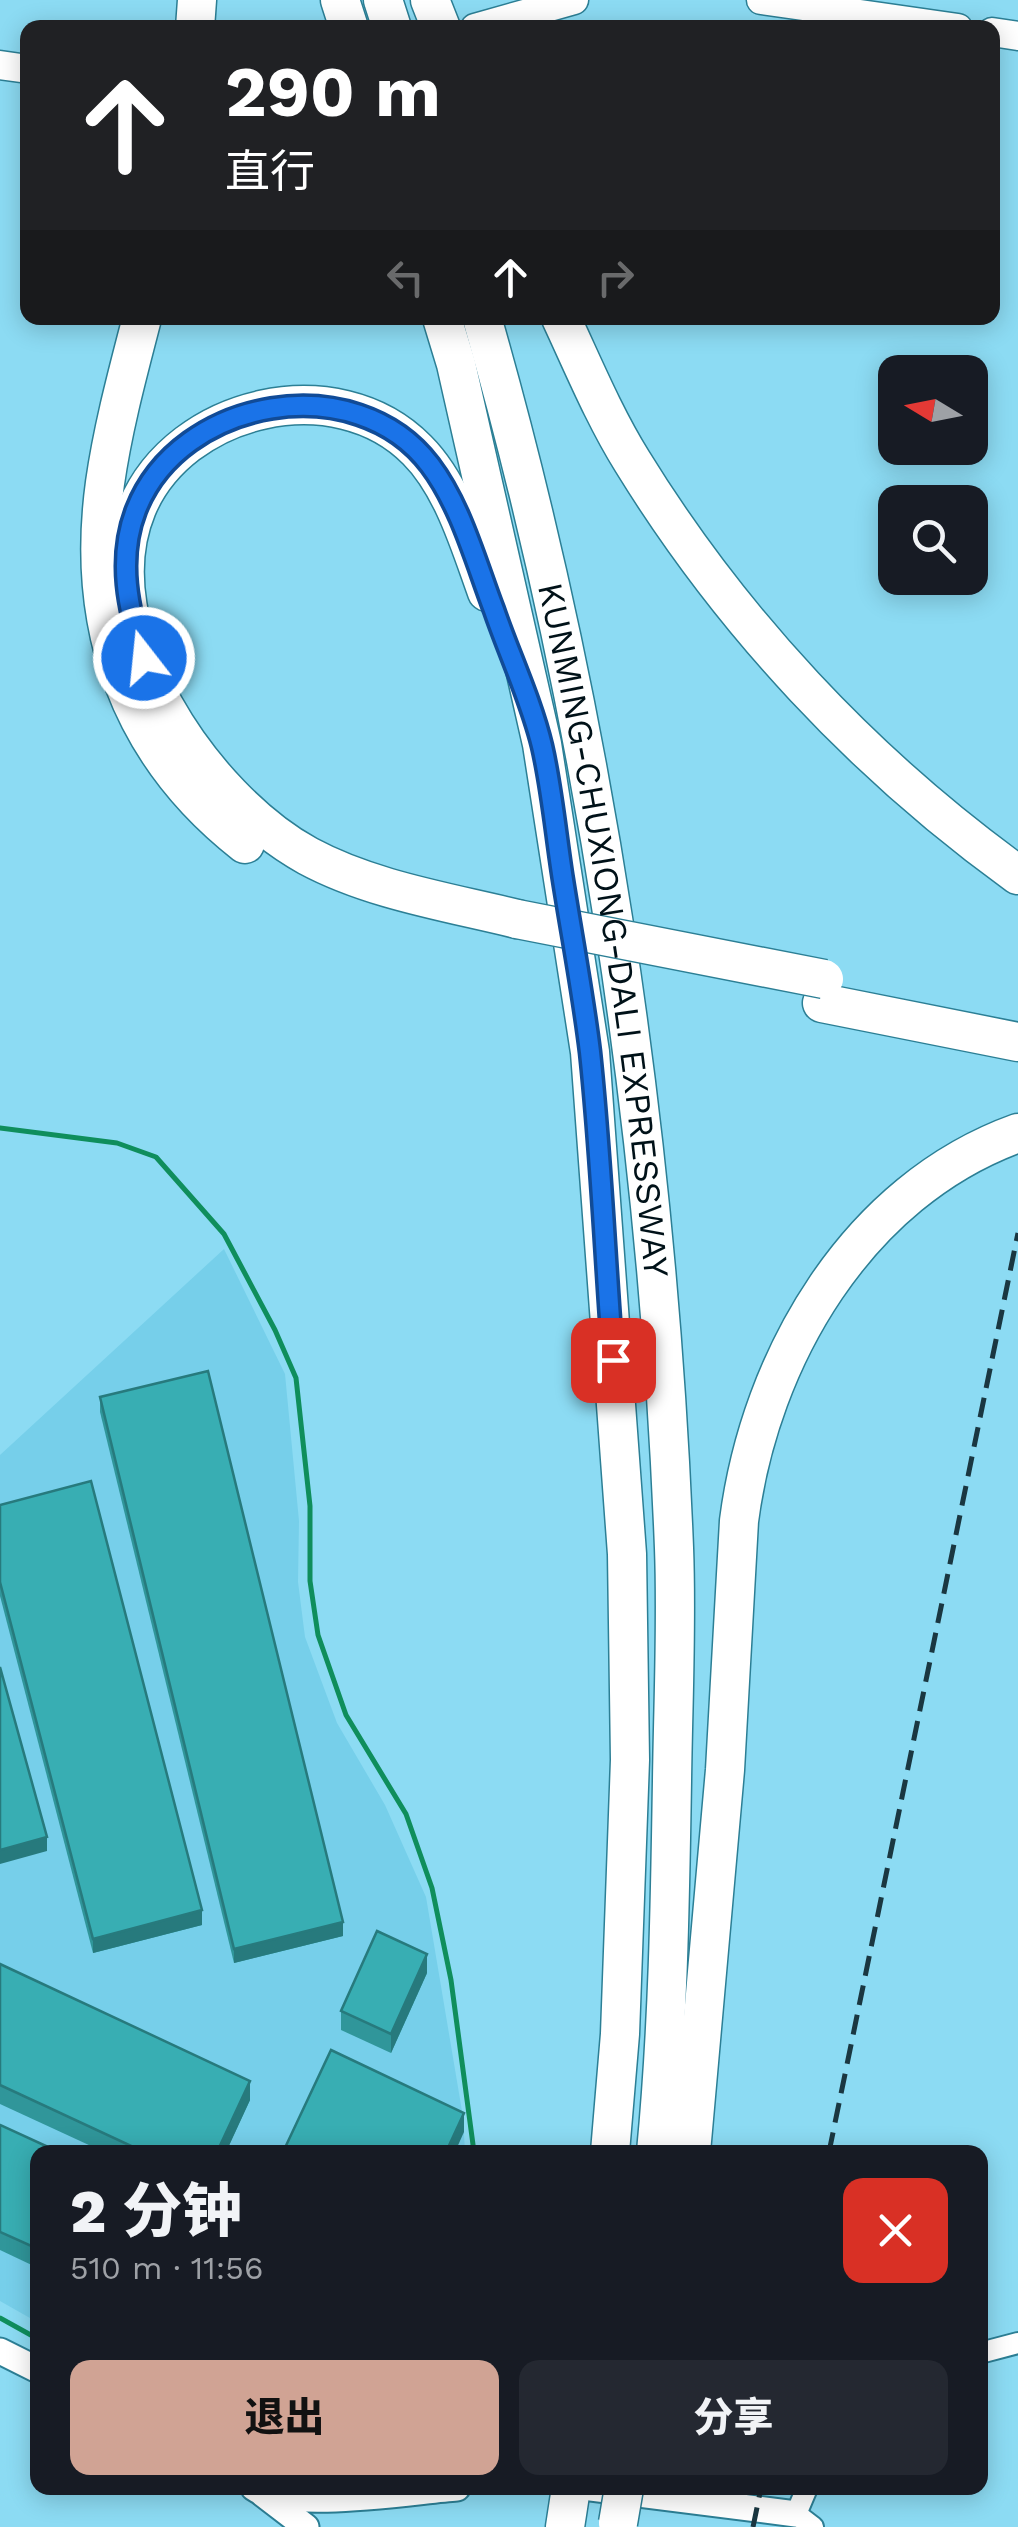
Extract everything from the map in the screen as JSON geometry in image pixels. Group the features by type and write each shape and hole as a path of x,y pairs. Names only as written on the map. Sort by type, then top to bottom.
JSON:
{"highway":[{"path":"140,325 105,484 100,539 109,635 120,676 154,747 175,777 223,826 298,877 379,911 518,930 823,991 1018,1042"},
{"name":"KUNMING-CHUXIONG-DALI EXPRESSWAY","path":"444,325 542,744 590,1052 628,1554 630,1760 620,2034 611,2145"},
{"name":"KUNMING-CHUXIONG-DALI EXPRESSWAY","path":"484,325 559,622 602,853 653,1242 674,1550 667,2031 657,2145"},
{"path":"564,325 630,458 733,604 844,728 957,829 1018,875"},
{"path":"518,930 325,864 263,826 214,780 168,714 133,626 126,563 132,523 146,488 196,436 263,410 335,408 380,423 400,435 418,450 445,490 471,548 542,744"},
{"path":"823,991 1018,1016"},
{"path":"692,2145 725,1770 739,1520 758,1428 795,1340 834,1276 859,1244 922,1186 959,1160 1018,1133"}],"main road":[{"path":"510,8 574,0"},
{"path":"762,0 902,20"}],"street":[{"path":"988,2351 1018,2343"},
{"path":"0,2352 30,2366"},
{"path":"264,2495 306,2527"},
{"path":"295,2495 331,2499 377,2495"},
{"path":"574,2503 804,2521 806,2495"}],"shaded area":[{"path":"224,1249 285,1374 305,1637 337,1723 385,1805 426,1897 465,2145 30,2145 30,2318 0,2301 0,1455"}],"building":[{"path":"208,1371 343,1922 234,1949 100,1397"},
{"path":"91,1481 202,1910 93,1939 0,1582 0,1505"},
{"path":"0,1667 47,1837 0,1850"},
{"path":"377,1931 427,1954 391,2034 341,2011"},
{"path":"0,1964 250,2081 220,2145 129,2145 0,2085"},
{"path":"331,2050 464,2113 449,2145 286,2145"},
{"path":"0,2125 44,2145 30,2145 30,2245 0,2232"}],"waterway":[{"path":"0,1128 117,1143 156,1157 224,1234 275,1330 296,1378 310,1506 310,1581 318,1635 346,1715 406,1814 432,1888 451,1980 473,2145"},
{"path":"0,2318 30,2335"}],"railway":[{"path":"830,2145 1018,1233"},
{"path":"753,2527 760,2495"}],"route":[{"path":"144,658 127,593 128,536 146,488 160,468 196,436 263,410 287,406 335,408 380,423 400,435 433,468 471,548 542,744 590,1052 613,1360"}]}
